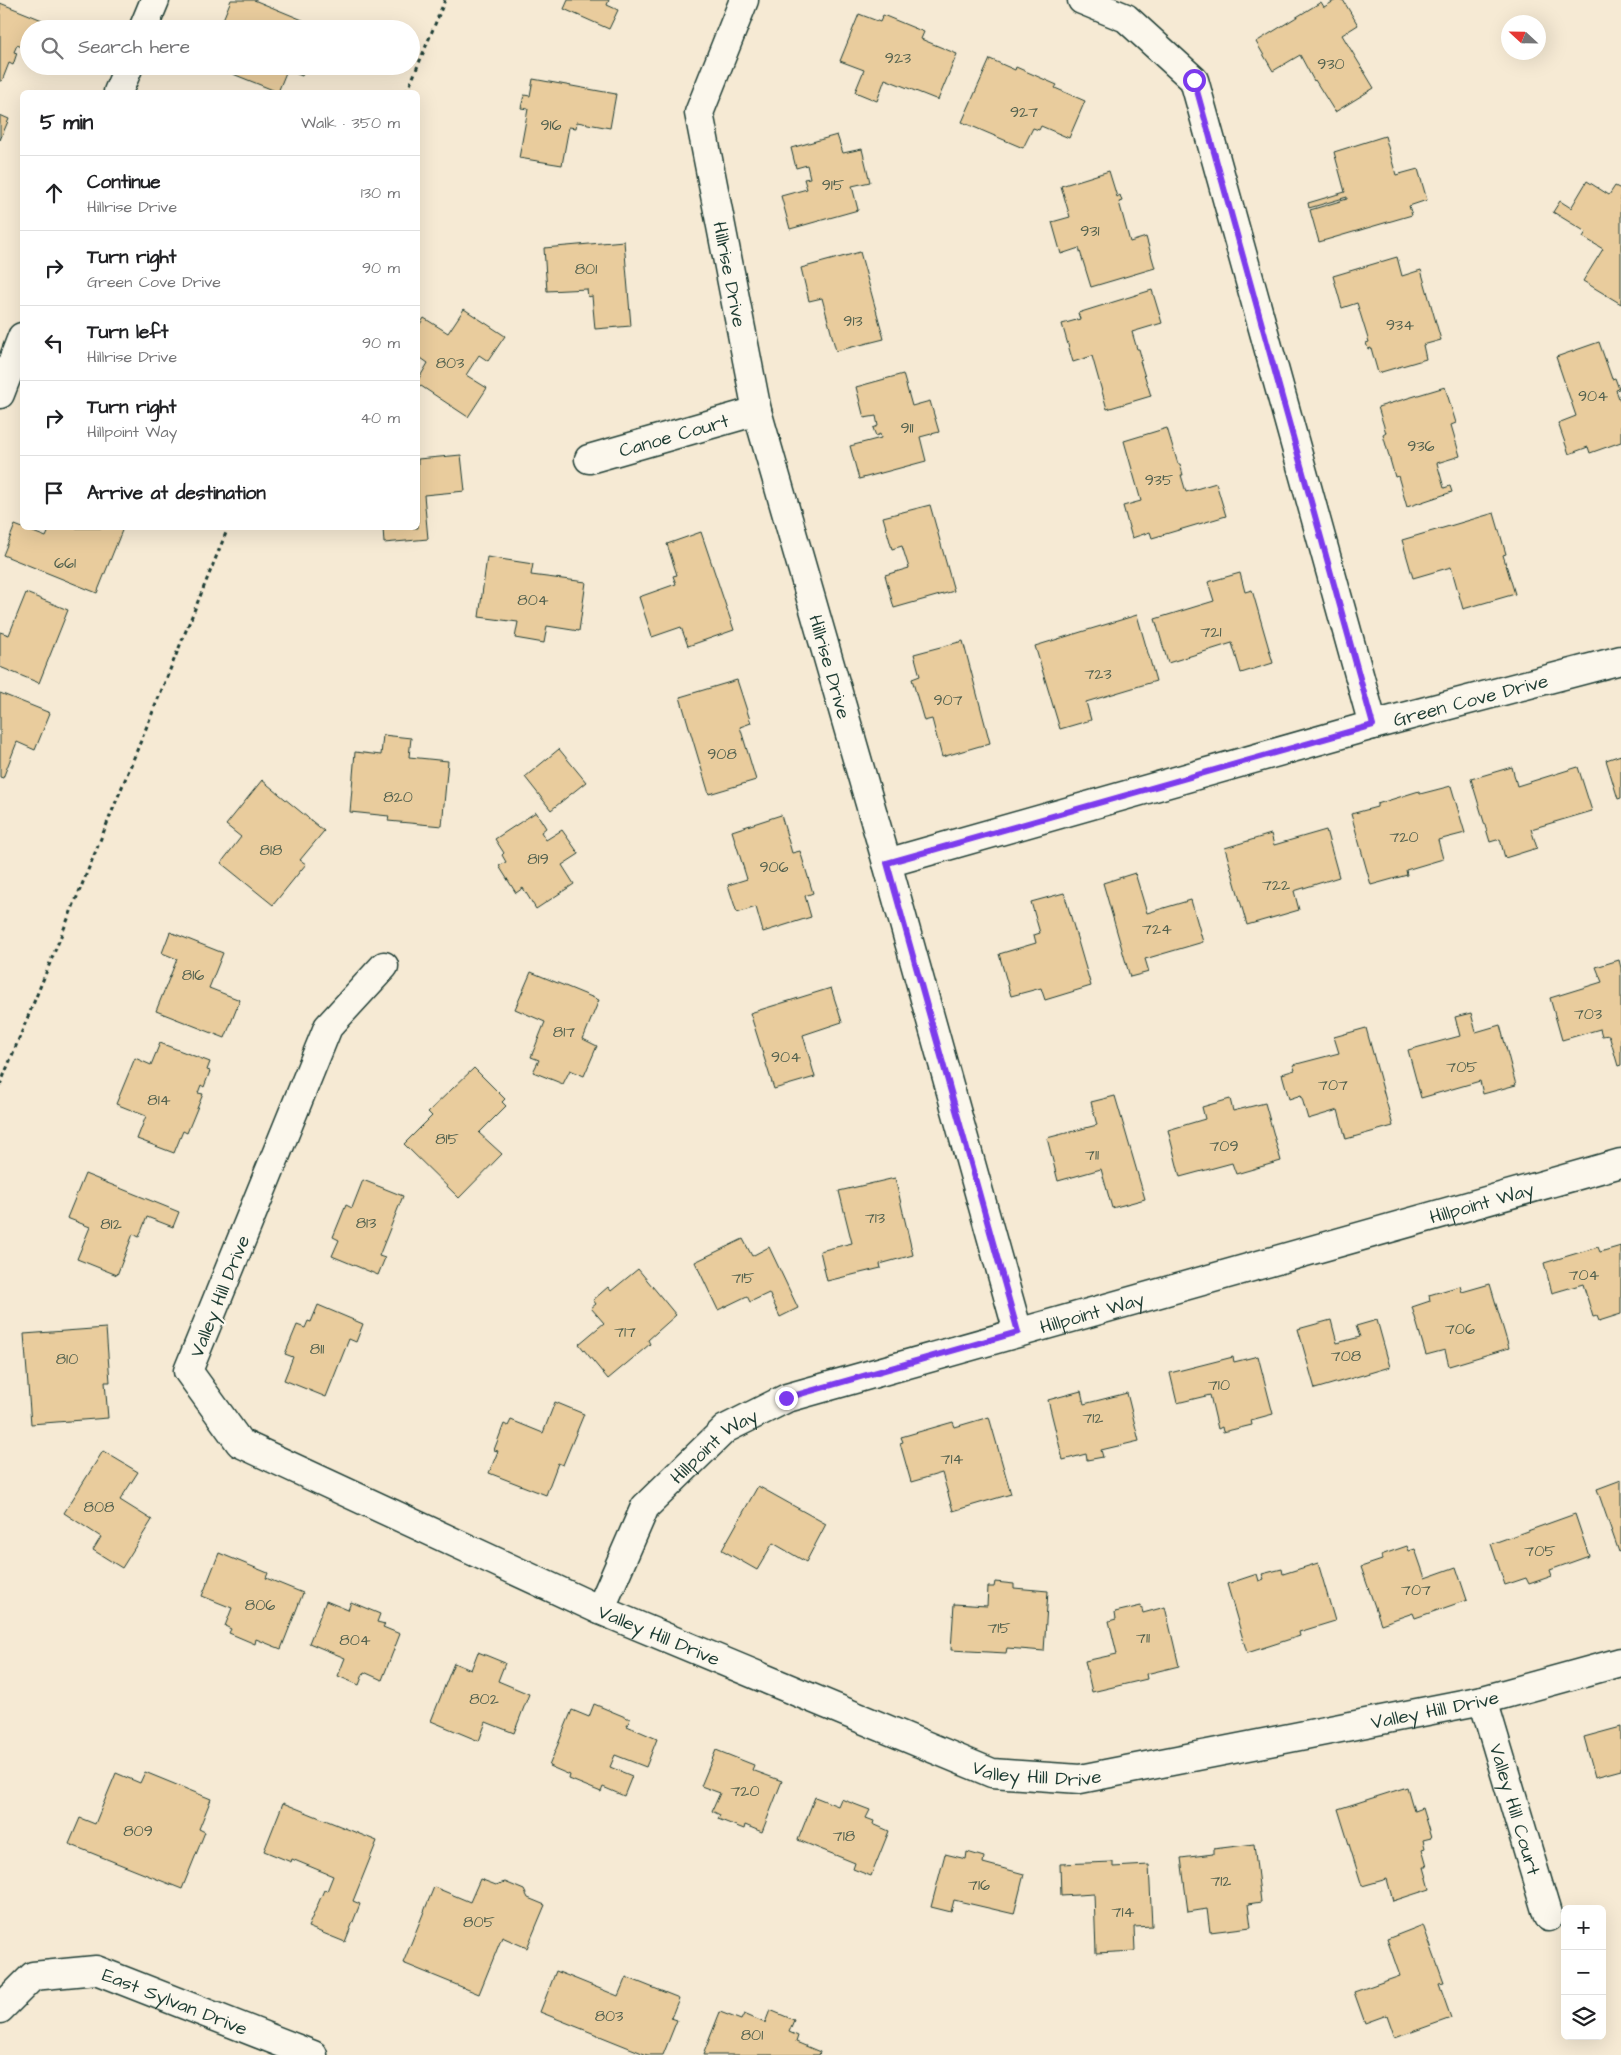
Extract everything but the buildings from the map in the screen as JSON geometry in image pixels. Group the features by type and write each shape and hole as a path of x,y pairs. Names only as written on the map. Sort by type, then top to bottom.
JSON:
{"street":[{"path":"146,20 154,0"},
{"name":"Hillrise Drive","path":"744,0 699,113 757,411 887,863 1018,1332"},
{"path":"1082,0 1126,18 1194,80 1373,725"},
{"path":"119,90 125,75"},
{"path":"0,394 20,342"},
{"name":"Canoe Court","path":"589,458 757,411"},
{"name":"Green Cove Drive","path":"887,863 1373,725 1621,660"},
{"name":"Valley Hill Drive","path":"384,966 328,1027 188,1371 240,1443 600,1610 992,1773 1080,1779 1483,1700 1621,1662"},
{"name":"Hillpoint Way","path":"600,1610 645,1508 725,1429 786,1398 1621,1163"},
{"name":"Valley Hill Court","path":"1483,1700 1548,1917"},
{"name":"East Sylvan Drive","path":"0,2009 33,1976 96,1970 313,2055"}],"path":[{"path":"420,61 445,0"},
{"path":"408,90 414,75"},
{"path":"0,1084 227,530"}],"route":[{"path":"786,1398 1018,1332 887,863 1373,725 1194,80"}]}
